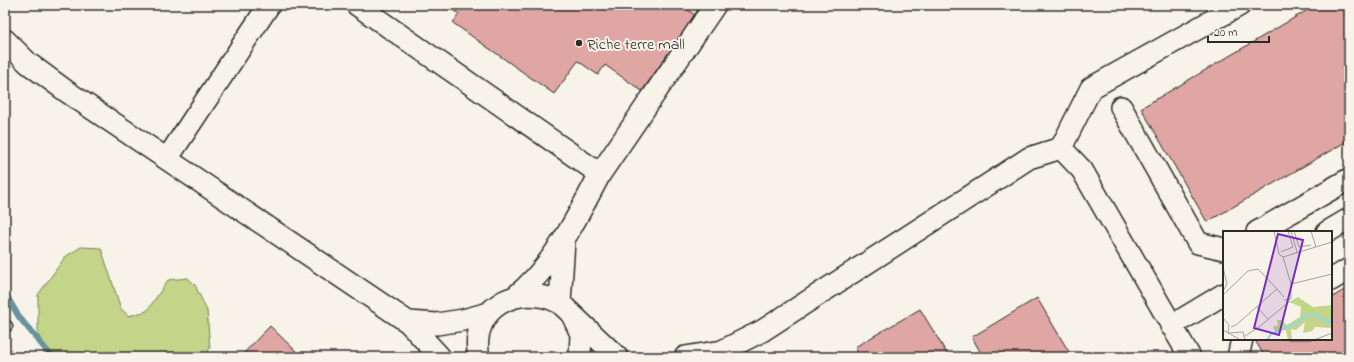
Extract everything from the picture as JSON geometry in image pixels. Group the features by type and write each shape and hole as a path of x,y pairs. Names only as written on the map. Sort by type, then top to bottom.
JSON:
{"street":[{"path":"167,159 269,5"},
{"path":"357,5 600,174"},
{"path":"479,357 477,348 479,328 489,313 496,305 516,296 539,274 564,241 600,174 715,5"},
{"path":"685,357 724,354 1029,158 1061,148 1091,88 1240,5"},
{"path":"5,40 28,63 66,91 408,322 440,357"},
{"path":"1121,106 1198,243 1223,249"},
{"path":"1061,148 1082,170 1190,357"},
{"path":"1259,231 1349,179"},
{"path":"1329,231 1349,219"},
{"path":"564,241 566,310 580,334 580,357"},
{"path":"1332,279 1349,269"},
{"path":"516,296 540,295 549,297 566,310 617,357"},
{"path":"1171,326 1223,295"},
{"path":"408,322 438,324 463,320 489,313"},
{"path":"1238,357 1242,340"}],"green space":[{"path":"81,247 101,248 121,309 129,316 147,311 168,280 188,278 195,285 207,311 210,348 204,357 45,357 38,333 38,295 65,257"}],"building":[{"name":"Riche terre mall","path":"447,5 685,5 684,7 695,15 642,91 605,65 598,75 578,61 554,94 453,23 459,14"},
{"path":"1316,5 1349,5 1349,140 1207,222 1141,108"},
{"path":"1349,287 1349,357 1265,357 1256,342 1259,340 1332,340 1332,297"},
{"path":"1037,298 1072,357 983,357 972,337"},
{"path":"920,309 949,357 860,357 855,347"},
{"path":"270,326 302,357 240,357"}],"waterway":[{"path":"5,293 19,317 52,357"}],"place":[{"name":"Riche terre mall","path":"579,43"}]}
